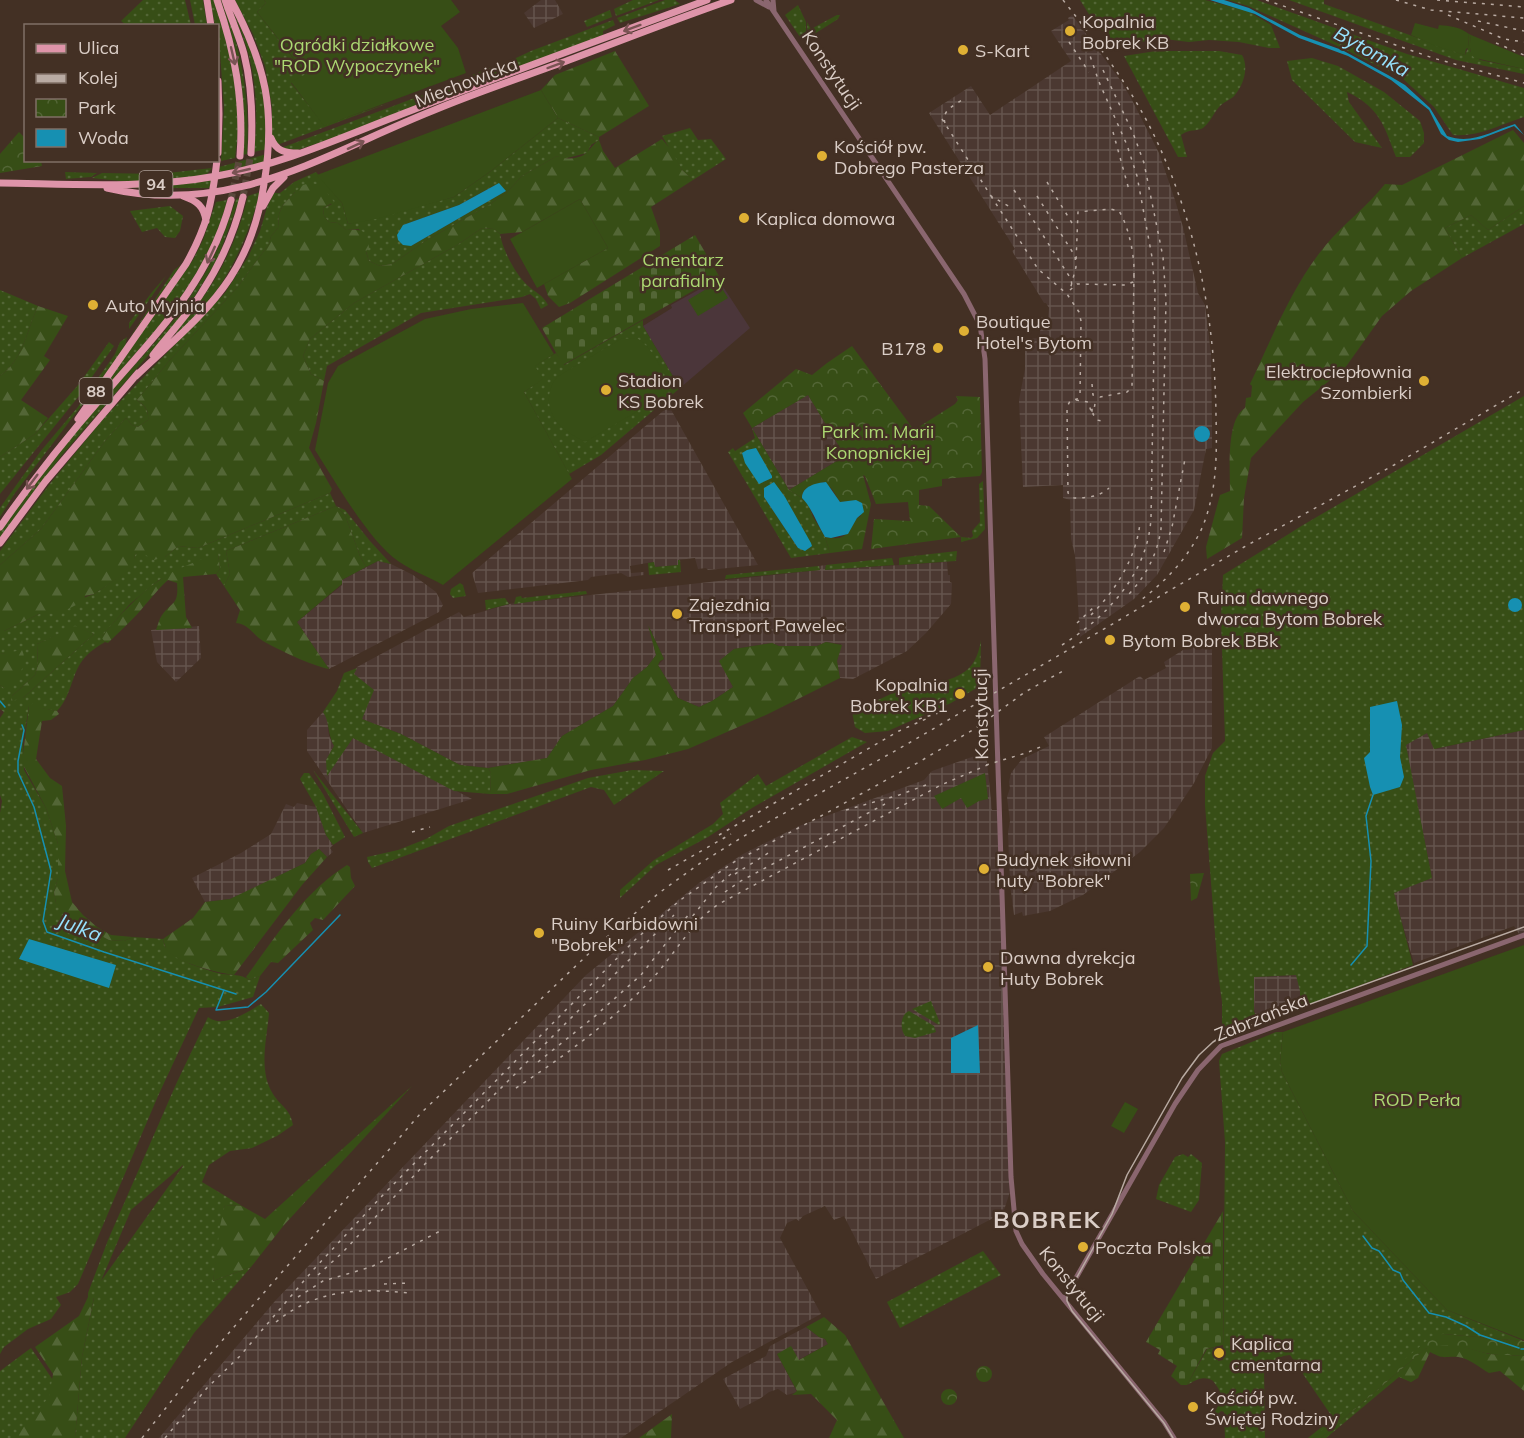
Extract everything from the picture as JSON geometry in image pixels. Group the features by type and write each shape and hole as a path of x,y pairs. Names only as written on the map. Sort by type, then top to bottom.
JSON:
{"main road":[{"path":"207,0 211,24"},
{"path":"217,0 237,74 242,128 240,156"},
{"path":"225,0 244,54 248,76 252,112 250,153"},
{"path":"231,0 260,64 268,104 270,133 267,165"},
{"name":"Miechowicka","path":"267,165 707,0"},
{"name":"Miechowicka","path":"213,192 264,181 302,167 433,110 731,0"},
{"path":"270,133 273,143 279,150 288,153 304,153"},
{"path":"215,177 217,162"},
{"name":"94","path":"0,183 96,185 164,183 215,177 267,165"},
{"name":"88","path":"0,543 45,482 136,376 217,295 243,256 259,214 267,165"},
{"path":"259,214 278,183 302,167"},
{"name":"88","path":"0,527 66,439 186,264 206,224 215,177"},
{"name":"94","path":"96,185 116,190 181,195 213,192"},
{"path":"181,195 199,204 205,213 206,224"},
{"path":"136,376 202,292 227,246 243,197"},
{"path":"66,439 189,294 213,250 231,200"}],"street":[{"path":"756,0 775,12"},
{"name":"Konstytucji","path":"766,0 964,294 980,325 986,359 996,738 1016,1231 1022,1245 1164,1422 1174,1438"},
{"path":"773,0 775,12"},
{"name":"Zabrzańska","path":"1064,1299 1183,1091 1221,1046 1524,935"}],"shaded area":[{"path":"541,0 555,0 563,14 534,28 524,13"},
{"path":"1072,15 1121,81 1159,153 1183,227 1198,293 1205,305 1211,354 1212,422 1212,448 1206,449 1194,510 1157,575 1134,599 1080,637 1075,555 1071,539 1070,500 1063,498 1063,485 1023,487 1019,400 1025,369 1025,339 1040,338 1040,330 1034,330 1034,318 1048,317 1049,308 1012,251 1015,249 929,113 971,86 990,115 1071,61 1051,31 1069,20 1068,18"},
{"path":"718,279 750,328 680,388 643,326 672,308 671,305"},
{"path":"808,395 845,456 789,490 752,428"},
{"path":"669,406 758,565 708,570 698,569 695,558 678,560 678,565 655,567 653,562 630,566 631,573 644,572 644,575 628,577 621,573 591,577 588,580 478,593 472,573"},
{"path":"378,561 391,564 413,575 436,592 443,605 439,612 329,669 297,622 342,585 342,580"},
{"path":"947,562 948,575 952,583 951,604 907,651 853,679 840,678 838,673 837,661 841,644 826,642 817,646 779,646 772,643 734,649 720,661 733,687 699,707 678,698 658,665 664,659 649,627 656,655 647,667 633,678 613,706 562,736 547,758 488,768 460,765 401,734 362,719 354,674 357,667 459,612 464,617 509,604 820,570 819,566 826,565 825,570"},
{"path":"199,626 201,658 176,682 157,662 151,630"},
{"path":"1210,633 1212,748 1194,783 1164,828 1140,852 1083,895 1050,911 1023,916 1022,912 1014,915 1010,884 1008,832 1010,821 1007,797 1011,773 1022,759 1049,746 1044,737 1140,676 1144,680 1166,668 1164,662"},
{"path":"323,712 327,718 329,736 334,746 326,760 333,765 353,738 472,799 363,833 307,751 307,730"},
{"path":"1524,730 1524,935 1521,937 1514,926 1414,963 1393,892 1432,878 1405,744 1427,733 1435,749"},
{"path":"986,752 992,810 999,810 1012,1186 1003,1213 876,1279 844,1216 834,1220 825,1206 803,1216 799,1221 796,1219 787,1223 780,1238 821,1314 732,1362 621,1438 159,1438 275,1301 586,975 699,883 743,854 799,826 924,780 932,771"},
{"path":"297,803 316,807 326,835 333,845 330,848 333,852 327,857 319,849 311,854 305,863 247,892 230,899 205,902 192,878 241,853 271,834 286,804 294,807"},
{"path":"1300,975 1300,1008 1268,1017 1267,1015 1255,1015 1253,977"},
{"path":"806,1327 825,1339 828,1344 798,1360 777,1354 797,1392 787,1395 778,1389 740,1409 723,1379 766,1356 770,1346"}],"green space":[{"path":"143,0 185,0 191,24 125,24 121,21"},
{"path":"190,0 203,0 207,24 195,24"},
{"path":"210,0 215,0 224,31 238,110 235,158 221,161 224,107 219,24 215,24"},
{"path":"221,0 223,0 230,20 240,57 246,94 247,154 242,155 243,95 233,39"},
{"path":"235,0 264,0 266,3 257,12 306,75 291,83 324,125 392,102 277,145 272,137 272,107 265,66 253,34"},
{"name":"Ogródki działkowe \"ROD Wypoczynek\"","path":"264,0 451,0 460,12 441,26 458,48 466,73 324,126 291,82 306,74 257,12 266,3"},
{"path":"633,0 659,0 616,16 614,9"},
{"path":"665,0 675,0 680,4 620,23 617,18"},
{"path":"1080,0 1205,0 1248,11 1271,25 1280,48 1239,42 1209,40 1189,42 1164,39 1115,45 1092,19"},
{"path":"1228,0 1257,0 1407,54 1524,88 1524,117 1480,132 1453,135 1434,107 1402,78 1344,49 1248,6"},
{"path":"1289,0 1324,0 1324,4 1465,55 1469,34 1471,35 1470,51 1480,60 1524,69 1524,74 1456,60"},
{"path":"798,5 806,22 806,39 800,37 785,15"},
{"path":"231,7 257,63 265,101 267,149 254,152 256,112 250,59"},
{"path":"610,10 612,17 587,27 584,21"},
{"path":"840,15 838,19 808,38 807,22 811,29"},
{"path":"613,20 615,25 603,31 603,35 361,129 297,150 281,148 501,65 531,51"},
{"path":"1415,23 1438,29 1439,25 1451,26 1466,32 1469,34 1465,55 1411,35"},
{"path":"1471,35 1524,57 1524,69 1475,58 1470,51"},
{"path":"615,51 649,106 599,137 558,118 541,90 555,75"},
{"path":"1156,51 1219,51 1242,55 1244,60 1244,75 1235,95 1220,106 1203,128 1181,135 1187,157 1178,157 1124,56"},
{"path":"1312,58 1338,66 1384,92 1420,121 1424,143 1410,157 1396,157 1379,118 1366,104 1347,92 1349,102 1382,148 1355,142 1292,80 1287,61"},
{"path":"541,90 558,118 454,197 376,219 348,224 342,203 317,175"},
{"path":"558,118 599,137 587,153 563,159 557,156 522,176 507,192 489,205 427,240 392,264 380,266 369,261 359,229 346,230 338,223 329,222 324,216 323,208 332,204 295,192 283,205 279,214 278,228 271,236 269,244 237,288 169,361 137,400 147,410 148,420 138,427 132,425 126,418 105,441 41,529 0,565 0,551 49,485 104,418 225,293 248,257 274,193 280,193 294,182 316,172 342,203 348,224 454,197","holes":["495,185 506,191 411,246 403,225 459,205"]},
{"path":"690,128 698,140 711,139 726,159 693,180 682,170 662,136"},
{"path":"1513,130 1524,143 1524,206 1488,230 1471,215 1445,228 1462,258 1411,291 1382,316 1345,368 1303,402 1251,458 1244,498 1242,538 1207,559 1206,547 1220,495 1230,491 1230,446 1235,423 1245,408 1246,398 1251,397 1252,386 1250,384 1283,313 1313,262 1332,238 1385,184 1402,185"},
{"path":"19,132 24,137 24,162 41,162 42,166 0,173 0,154"},
{"path":"662,139 672,151 682,170 693,180 651,207 660,232 660,246 570,303 559,307 548,296 544,284 608,248 580,199 522,232 500,234 494,229 482,228 457,245 354,303 310,339 303,356 311,374 324,381 309,448 332,489 330,493 198,548 178,546 165,557 154,560 139,551 135,555 133,568 94,594 85,596 84,601 60,613 39,614 0,631 0,565 41,529 105,441 126,418 132,425 138,427 148,420 146,408 137,400 169,361 237,288 278,228 279,214 283,205 303,185 310,183 321,185 334,202 323,208 324,216 329,222 338,223 346,230 363,232 368,242 369,248 366,252 369,261 380,266 392,264 427,240 489,205 507,192 522,176 557,156 579,157 599,140 603,151 615,168"},
{"path":"267,154 265,162 220,172 219,167"},
{"path":"212,168 200,177 130,182 92,178 102,173 159,174"},
{"path":"65,172 97,173 91,177 66,179"},
{"path":"211,180 209,188 118,188"},
{"path":"260,192 247,232 229,271 205,306 175,335 208,290 227,257 248,196"},
{"path":"240,198 217,260 193,299 171,329 62,455 0,538 0,531 51,462 185,305 215,255 236,199"},
{"path":"580,199 608,248 537,288 510,239"},
{"path":"227,200 212,243 190,283 150,337 101,391 193,260 203,240 216,202"},
{"path":"170,206 183,216 180,231 175,238 165,237 157,228 142,232 130,211"},
{"path":"1524,206 1524,224 1462,258 1445,228 1471,215 1488,230"},
{"path":"482,228 494,229 500,234 510,261 518,274 548,305 541,309 536,299 530,294 421,313 327,366 324,381 311,374 303,356 310,339 354,303 457,245"},
{"name":"Cmentarz parafialny","path":"695,235 719,276 563,365 542,328"},
{"path":"181,265 132,335 131,336 174,270"},
{"path":"166,276 129,329 129,323"},
{"path":"718,282 728,298 698,316 688,300"},
{"path":"0,290 38,306 24,344 14,362 0,376"},
{"path":"523,303 554,354 535,366 543,379 524,392 572,479 443,585 403,565 387,552 353,510 315,450 328,383 338,366 425,319 471,309"},
{"path":"38,306 68,316 44,356 50,360 21,400 48,418 35,434 0,457 0,376 14,362 24,344"},
{"name":"Stadion KS Bobrek","path":"643,320 643,326 680,388 601,455 569,474 524,392 542,379 534,366 556,353 564,365"},
{"path":"127,337 125,347 111,367 15,493 0,517 2,505 40,452 77,408 115,354 120,342"},
{"name":"Stadion KS Bobrek","path":"636,338 649,349 658,362 664,379 661,389 665,395 585,442 566,431 554,418 549,404 550,390 557,377 621,339"},
{"path":"109,342 114,346 89,381 81,381"},
{"name":"Park im. Marii Konopnickiej","path":"852,346 914,430 955,404 958,400 956,396 980,397 982,472 980,476 942,479 942,486 919,490 919,505 929,506 961,537 871,549 874,519 910,521 908,502 876,504 863,475 871,504 862,549 830,553 825,537 838,538 846,535 857,518 861,516 851,501 840,502 832,489 824,482 807,488 802,498 789,490 845,456 808,395 752,428 743,413 796,369 812,375"},
{"path":"79,384 83,391 0,494 0,457 35,434"},
{"path":"1524,396 1524,730 1434,749 1427,733 1406,745 1432,878 1394,893 1413,965 1300,1008 1300,991 1296,975 1254,977 1254,1012 1256,1015 1267,1015 1268,1017 1239,1026 1222,1028 1222,1002 1205,805 1205,776 1213,753 1225,741 1221,618 1223,575 1303,525"},
{"path":"855,425 875,444 864,455 845,436"},
{"path":"752,428 789,490 808,504 825,537 830,553 791,558 728,452 733,448 735,451 755,438","holes":["764,497 809,549 798,548"]},
{"path":"983,481 985,529 977,538 961,542 961,537 971,538 973,536 972,531 980,522 979,484"},
{"path":"330,493 336,506 226,551 230,574 224,586 216,574 220,569 218,554 159,580 130,604 102,636 105,642 82,660 65,700 57,711 29,706 23,742 24,770 46,808 58,844 58,878 54,892 56,903 92,931 109,940 124,941 133,937 163,939 170,952 192,964 249,980 260,976 253,997 218,1007 199,1008 158,1096 78,1284 70,1292 56,1297 61,1305 51,1319 28,1329 4,1347 0,1354 0,813 2,801 0,795 0,718 4,712 0,709 0,685 4,688 10,653 0,654 0,631 94,594 132,568 135,555 139,550 165,557 178,546 198,548","holes":["75,627 94,634 23,698 12,696 35,675 38,665 37,644"]},
{"path":"336,506 345,510 391,564 378,561 366,567 345,515"},
{"path":"336,506 345,515 366,567 342,580 342,584 297,622 329,669 278,649 260,639 244,625 236,623 240,610 224,586 230,574 226,551"},
{"path":"957,551 956,561 899,565 899,558"},
{"path":"218,553 220,569 216,574 183,577 186,617 192,628 156,630 161,617 177,595 177,583 168,580 108,643 101,637 128,607 158,581"},
{"path":"892,558 894,565 825,570 826,565"},
{"path":"678,560 680,560 681,572 649,575 648,563 654,562 655,567 678,565"},
{"path":"819,566 820,570 725,579 726,575"},
{"path":"460,583 463,585 466,596 453,598 450,594 451,589"},
{"path":"586,591 587,594 514,604 516,597 521,596 522,598"},
{"path":"505,598 509,604 486,610 485,600"},
{"path":"648,625 664,659 658,665 678,698 699,707 733,687 719,661 734,649 772,643 779,646 817,646 826,642 842,645 837,661 840,678 768,714 688,749 591,770 507,794 490,794 491,773 488,768 547,758 562,736 613,706 633,678 647,667 656,655"},
{"path":"75,626 94,634 23,698 11,701 12,696 35,675 38,665 37,644"},
{"path":"981,640 980,686 951,703 888,731 865,733 855,727 852,712 919,681 931,687 965,672 975,660"},
{"path":"22,650 23,667 13,681 4,688 0,685 0,654"},
{"path":"357,668 354,674 374,690 362,719 401,734 460,765 488,768 491,773 490,794 454,791 353,738 327,776 326,760 334,746 323,712 337,691 344,673"},
{"path":"36,701 42,708 57,711 59,714 51,720 42,721 36,759 50,778 62,786 66,826 65,871 72,902 97,927 111,935 133,937 124,941 109,940 65,917 56,903 54,892 58,878 58,844 46,808 22,763 29,706"},
{"path":"852,737 867,742 752,808 708,837 656,865 620,898 620,890 654,860 713,824 723,814 720,803 758,774 766,786"},
{"path":"313,770 363,833 354,837"},
{"path":"632,770 664,771 614,805 604,790 591,787 372,868 368,862 367,857 398,850 426,839 449,826 588,778"},
{"path":"304,773 309,773 323,794 345,837 333,845 300,779"},
{"path":"985,773 988,799 967,808 961,798 942,809 934,796"},
{"path":"319,849 327,857 302,885 234,975 187,962 166,949 163,939 193,918 205,902 230,899 305,863 311,854"},
{"path":"347,865 350,867 351,878 355,886 323,920 315,918 310,923 313,930 278,963 271,962 260,976 249,980 246,977 291,916 331,876"},
{"path":"1204,873 1197,898 1191,901 1190,874"},
{"name":"ROD Perła","path":"1524,945 1524,1340 1447,1310 1353,1211 1282,1072 1280,1062 1283,1032"},
{"path":"931,1001 940,1023 939,1025 912,1009"},
{"path":"261,1004 269,1013 265,1054 268,1085 292,1119 293,1125 252,1148 230,1151 209,1165 202,1182 242,1206 225,1205 213,1281 251,1267 194,1333 125,1438 75,1438 82,1357 94,1298 88,1297 88,1293 108,1240 208,1017 214,1020 228,1020","holes":["183,1166 101,1281 131,1210"]},
{"path":"909,1011 934,1026 936,1032 915,1038 905,1036 902,1022"},
{"path":"1276,1032 1283,1032 1280,1062 1282,1072 1353,1211 1447,1310 1524,1341 1443,1334 1313,1438 1308,1438 1333,1418 1290,1355 1283,1356 1264,1367 1265,1438 1225,1438 1224,1412 1221,1411 1213,1418 1211,1414 1221,1401 1219,1389 1215,1383 1203,1378 1187,1385 1207,1349 1218,1347 1214,1350 1214,1356 1218,1356 1218,1361 1223,1360 1225,1142 1219,1061 1222,1054"},
{"path":"412,1086 284,1225 251,1267 213,1281 225,1205 242,1206 265,1219"},
{"path":"1125,1102 1138,1109 1124,1133 1111,1126"},
{"path":"1183,1154 1188,1157 1191,1154 1202,1163 1199,1200 1191,1212 1156,1199 1159,1185 1175,1157"},
{"path":"1223,1211 1223,1345 1206,1349 1187,1385 1181,1385 1171,1376 1177,1366 1158,1354 1160,1350 1146,1342"},
{"path":"983,1251 1001,1275 900,1328 887,1302"},
{"path":"88,1297 94,1297 82,1357 75,1438 14,1438 49,1397 53,1374 35,1347 79,1316"},
{"path":"824,1317 845,1335 904,1438 829,1438 837,1420 811,1394 792,1395 797,1391 777,1354 791,1346 799,1360 828,1344 825,1339 806,1327"},
{"path":"1443,1334 1524,1341 1524,1356 1495,1355 1452,1345 1425,1349 1321,1438 1313,1438 1432,1336"},
{"path":"1438,1344 1453,1344 1489,1354 1524,1356 1524,1391 1500,1371 1489,1373 1466,1359 1441,1357 1430,1352 1418,1378 1411,1382 1400,1377 1398,1373 1425,1349"},
{"path":"31,1348 57,1386 71,1438 0,1438 0,1371"},
{"path":"1425,1349 1422,1367 1415,1379 1411,1382 1399,1377 1326,1438 1321,1438"},
{"path":"981,1366 987,1366 992,1374 990,1380 981,1382 976,1377 976,1371"},
{"path":"949,1389 955,1391 957,1397 955,1403 949,1405 943,1403 941,1397 943,1391"},
{"path":"672,1414 671,1438 639,1438"}],"water":[{"path":"1210,0 1224,0 1249,8 1300,35 1342,50 1388,75 1405,85 1430,108 1447,136 1473,138 1515,124 1524,135 1514,126 1480,139 1458,142 1449,140 1441,134 1429,110 1391,80 1348,56 1299,38 1255,14"},
{"path":"499,183 506,191 411,246 403,245 398,240 397,235 403,225 459,205"},
{"path":"1202,426 1208,428 1210,434 1208,440 1202,442 1196,440 1194,434 1196,428"},
{"path":"756,448 772,476 759,484 745,463 742,453"},
{"path":"774,482 811,543 812,546 805,551 798,548 764,497 764,488"},
{"path":"826,482 840,502 856,500 862,503 864,512 857,518 848,534 825,537 812,511 802,498 807,488"},
{"path":"1512,598 1518,598 1522,605 1518,612 1512,612 1508,608 1508,602"},
{"path":"1397,701 1402,725 1400,757 1404,777 1400,787 1373,795 1364,758 1370,752 1370,707"},
{"path":"29,939 116,965 109,988 19,959"},
{"path":"978,1025 980,1073 951,1073 951,1038"}],"waterway":[{"path":"0,701 5,707"},
{"name":"Julka","path":"22,725 24,730 18,772 34,807 51,871 43,921 47,932 236,994"},
{"path":"1351,965 1367,946 1371,861 1366,816 1373,795"},
{"path":"224,990 216,1010 248,1007 266,992 340,915"},
{"path":"1363,1236 1372,1248 1379,1251 1393,1270 1400,1273 1429,1313 1446,1317 1480,1335 1519,1348"}],"tunnel":[{"path":"243,197 251,153"},
{"path":"231,200 240,156"}],"tram line":[{"path":"1173,1438 1164,1423 1072,1311 1067,1295 1112,1214 1127,1175 1182,1078 1199,1055 1224,1035 1524,927"}],"railway":[{"path":"1063,0 1133,96 1167,165 1180,200 1200,270 1212,342 1216,459 1211,501 1202,528 1183,559 1160,585 1141,600"},
{"path":"1266,0 1433,58 1524,83"},
{"path":"1396,0 1431,10 1524,18"},
{"path":"1437,0 1524,7"},
{"path":"1448,15 1504,39 1524,42"},
{"path":"1478,21 1524,31"},
{"path":"1069,42 1089,72"},
{"path":"1496,43 1524,55"},
{"path":"1062,645 1094,621 1122,592 1142,557 1151,518 1155,291 1152,257 1137,176 1127,145 1099,82 1086,44"},
{"path":"1103,70 1133,133 1144,163 1163,257 1166,300 1161,529 1150,565 1128,595"},
{"path":"945,123 944,118 947,111 965,98"},
{"path":"942,119 991,196 1012,208"},
{"path":"1113,132 1129,190"},
{"path":"1047,182 1075,228"},
{"path":"1014,190 1071,279 1072,286"},
{"path":"991,196 1038,269 1067,294 1079,312 1081,321 1080,395 1077,399 1070,401 1067,407 1068,493 1074,498 1088,497 1109,488"},
{"path":"1037,196 1075,256 1076,267 1070,290"},
{"path":"1070,290 1077,284 1125,285 1133,282 1134,265 1131,245 1119,211 1110,209 1078,212 1076,262"},
{"path":"1092,384 1093,395 1100,397 1127,392 1132,387 1134,275"},
{"path":"142,1438 192,1375 421,1113 601,942 659,893 699,864 749,833 909,743 1244,547 1394,465 1524,389"},
{"path":"1076,400 1088,402 1092,414 1092,404"},
{"path":"1095,404 1093,414 1097,420 1102,421"},
{"path":"1164,552 1172,527 1185,459"},
{"path":"1091,615 1109,595 1123,573 1134,549 1140,523"},
{"path":"1077,623 1094,607"},
{"path":"165,1438 207,1388 240,1356 314,1269 381,1197 636,939 679,901 734,862 919,762 976,728 1025,692 1063,671"},
{"path":"919,719 948,710"},
{"path":"719,835 899,731 928,718"},
{"path":"986,765 1045,745"},
{"path":"516,1088 569,1051 619,1011 659,971 698,922 717,905 941,785 992,763"},
{"path":"846,810 926,785"},
{"path":"725,892 739,882 885,804"},
{"path":"412,832 430,827"},
{"path":"668,870 731,834"},
{"path":"735,874 773,850"},
{"path":"687,923 716,887 740,866"},
{"path":"538,1062 641,975 689,914"},
{"path":"318,1275 343,1252 423,1166 674,915"},
{"path":"298,1297 323,1281 371,1267 442,1230"},
{"path":"384,1284 408,1283"},
{"path":"276,1322 307,1303 339,1293 356,1291 410,1293"}],"place":[{"name":"Kopalnia Bobrek KB","path":"1070,31"},
{"name":"S-Kart","path":"963,50"},
{"name":"Kościół pw. Dobrego Pasterza","path":"822,156"},
{"name":"Kaplica domowa","path":"744,218"},
{"name":"Auto Myjnia","path":"93,305"},
{"name":"Boutique Hotel's Bytom","path":"964,331"},
{"name":"B178","path":"938,348"},
{"name":"Elektrociepłownia Szombierki","path":"1424,381"},
{"name":"Stadion KS Bobrek","path":"606,390"},
{"name":"Ruina dawnego dworca Bytom Bobrek","path":"1185,607"},
{"name":"Zajezdnia Transport Pawelec","path":"677,614"},
{"name":"Bytom Bobrek BBk","path":"1110,640"},
{"name":"Kopalnia Bobrek KB1","path":"960,694"},
{"name":"Budynek siłowni huty \"Bobrek\"","path":"984,869"},
{"name":"Ruiny Karbidowni \"Bobrek\"","path":"539,933"},
{"name":"Dawna dyrekcja Huty Bobrek","path":"988,967"},
{"name":"Poczta Polska","path":"1083,1247"},
{"name":"Kaplica cmentarna","path":"1219,1353"},
{"name":"Kościół pw. Świętej Rodziny","path":"1193,1407"}],"district":[{"name":"BOBREK","path":"1047,1219"}],"water label":[{"name":"Bytomka","path":"1372,51"}]}
